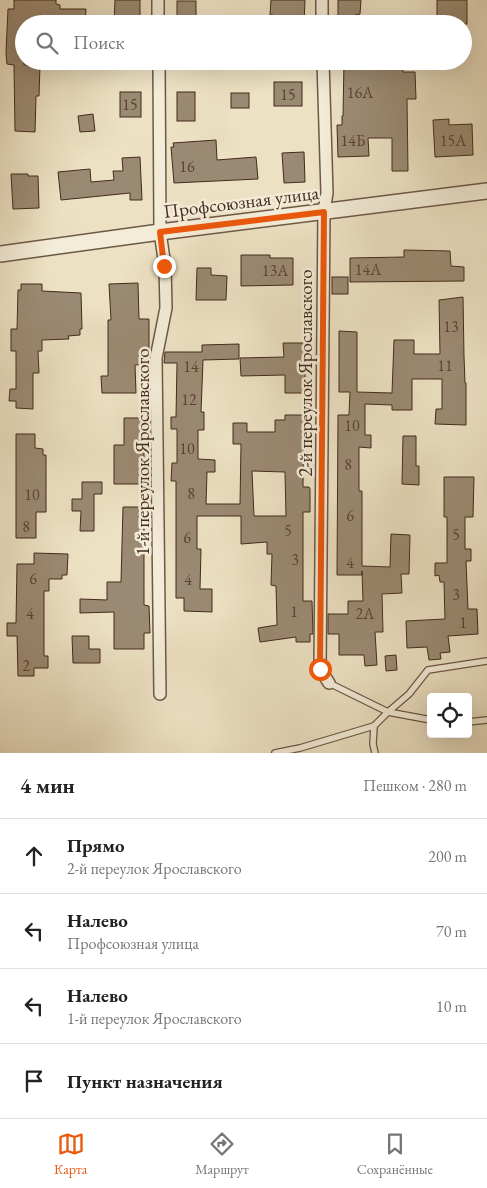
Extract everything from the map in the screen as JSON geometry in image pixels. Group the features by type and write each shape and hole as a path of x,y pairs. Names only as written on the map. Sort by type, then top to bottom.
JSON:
{"street":[{"path":"158,0 158,15"},
{"path":"322,0 322,15"},
{"name":"1-й переулок Ярославского","path":"158,70 160,232 166,308 156,358 160,694"},
{"name":"2-й переулок Ярославского","path":"323,70 327,193 324,212 320,669 328,683"},
{"name":"Профсоюзная улица","path":"0,254 160,232 487,192"}],"lane":[{"path":"275,753 300,748 374,726 409,694 428,670 487,660"},
{"path":"328,683 388,712 427,719"},
{"path":"472,722 487,720"},
{"path":"374,726 373,744 375,753"}],"building":[{"path":"14,0 56,0 56,4 60,5 60,9 86,9 86,15 15,15 15,70 40,70 39,96 36,96 35,132 15,131 14,65 7,64 6,53 8,9 14,9"},
{"path":"115,0 140,0 140,15 114,15"},
{"path":"271,0 305,0 304,15 270,15"},
{"path":"338,0 361,0 360,14 338,15"},
{"path":"437,0 467,0 467,15 437,15"},
{"path":"177,1 196,1 196,15 177,15"},
{"path":"344,70 403,70 403,72 415,72 416,99 407,99 408,171 392,171 392,138 368,138 369,156 338,157 337,125 342,125"},
{"path":"274,82 302,82 302,106 274,106"},
{"path":"120,92 141,92 141,117 120,117"},
{"path":"177,92 195,92 195,121 177,121"},
{"path":"231,93 249,93 249,108 231,108"},
{"path":"93,114 95,131 80,132 78,116"},
{"path":"449,119 449,125 472,124 473,155 435,157 433,120"},
{"path":"216,140 217,160 256,157 258,179 174,183 171,147 174,147 173,143"},
{"path":"304,152 305,182 284,183 282,153"},
{"path":"140,157 142,200 130,200 130,193 61,200 58,172 90,169 91,182 114,180 113,171 123,171 122,158"},
{"path":"11,174 38,176 39,208 13,209"},
{"path":"404,250 450,251 451,266 464,267 464,281 350,282 350,258 404,257"},
{"path":"241,255 270,255 270,258 293,258 293,285 241,286"},
{"path":"197,268 211,268 211,275 227,276 226,300 196,300"},
{"path":"332,277 348,277 348,294 332,294"},
{"path":"138,283 139,319 149,319 149,364 135,365 136,393 102,393 101,376 108,376 108,320 111,320 109,284"},
{"path":"21,284 42,284 42,291 81,293 82,329 80,329 80,335 68,336 69,339 42,340 42,351 38,351 39,373 33,373 33,409 16,408 16,401 9,401 10,389 16,389 16,351 11,351 11,329 17,329 18,290 21,290"},
{"path":"463,297 466,425 435,424 436,409 442,409 442,379 412,379 412,410 392,410 392,405 365,404 365,435 371,435 371,448 359,447 359,491 362,491 362,566 390,567 391,534 410,535 409,574 401,574 402,593 382,594 383,632 375,632 377,665 365,666 364,655 339,655 339,634 328,634 328,614 348,614 348,601 363,601 362,571 362,575 337,575 338,415 349,415 350,392 339,392 339,331 357,332 357,392 392,393 394,340 414,340 414,354 440,354 439,300"},
{"path":"283,343 305,343 305,393 285,393 285,375 241,376 240,358 284,357"},
{"path":"239,344 239,359 203,360 201,412 204,412 204,430 198,430 198,459 215,460 215,472 207,472 206,504 240,504 241,444 233,444 233,423 247,423 247,432 275,432 275,420 285,420 285,415 304,415 303,487 309,487 310,489 310,512 303,512 303,601 312,601 313,634 310,634 310,642 296,642 296,637 260,642 258,628 277,625 276,586 271,585 272,554 267,554 267,542 241,544 241,516 197,516 197,549 201,549 200,589 212,589 212,612 184,611 184,598 176,598 176,481 171,481 172,463 177,463 177,429 171,429 171,417 176,417 177,363 164,363 165,352 202,352 202,345","holes":["252,471 285,472 286,516 254,516"]},
{"path":"124,418 142,418 144,484 114,484 114,445 124,445"},
{"path":"16,434 35,434 35,448 43,449 43,455 46,455 46,512 36,512 36,538 16,538"},
{"path":"403,436 416,436 416,466 419,466 419,485 402,484"},
{"path":"444,477 474,477 473,517 465,517 465,549 471,549 471,561 466,561 468,609 477,609 478,634 448,636 450,652 440,653 441,659 429,660 427,647 407,648 406,621 445,619 444,582 440,582 439,575 435,576 435,563 447,563 447,517 444,517"},
{"path":"82,482 102,482 102,494 94,494 94,531 80,531 81,511 72,511 72,499 82,499"},
{"path":"123,507 144,507 144,605 149,606 150,633 144,633 144,649 114,649 114,612 80,613 80,599 107,600 107,582 121,582"},
{"path":"34,553 68,554 67,575 62,575 62,579 49,579 49,591 44,591 44,656 48,656 48,668 34,668 34,676 18,676 17,636 7,636 7,623 16,623 17,564 34,564"},
{"path":"72,636 89,636 89,649 100,649 100,663 73,663"},
{"path":"396,655 397,670 386,671 385,656"}],"route":[{"path":"164,266 160,232 324,212 320,669"}]}
